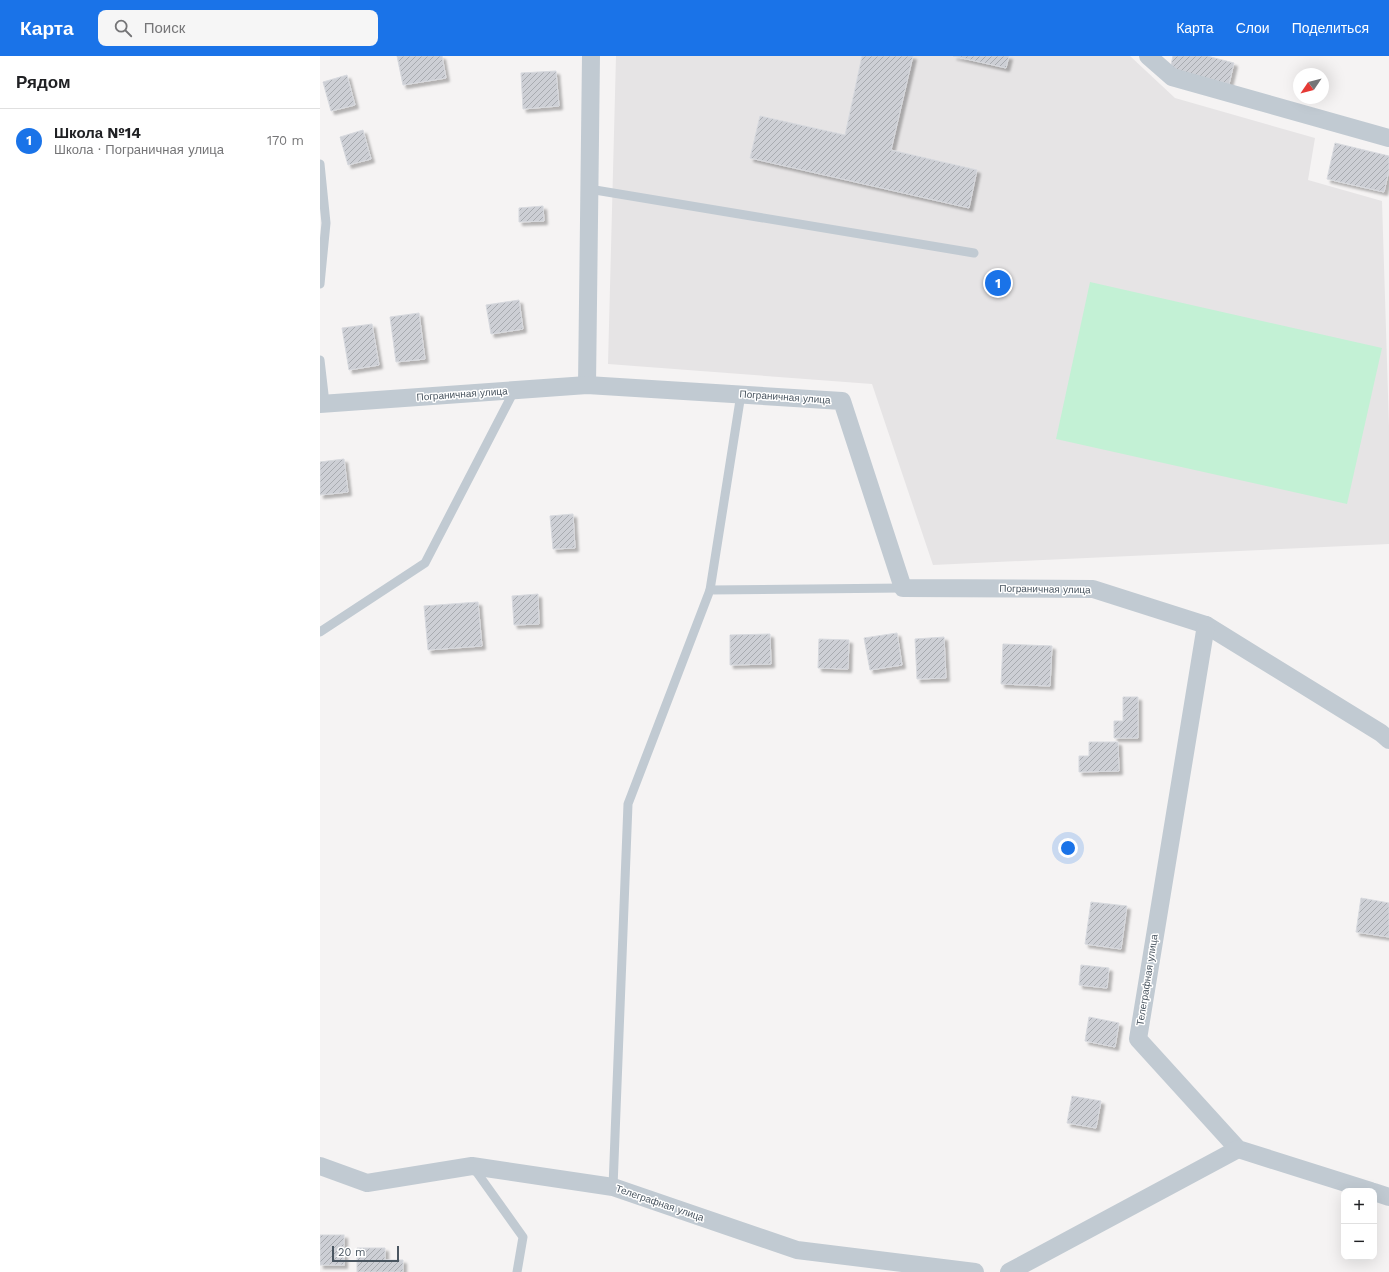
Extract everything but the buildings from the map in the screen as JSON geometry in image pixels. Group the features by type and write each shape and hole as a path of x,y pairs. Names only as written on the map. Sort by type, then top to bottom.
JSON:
{"street":[{"path":"587,385 588,189 591,56"},
{"path":"1148,56 1172,77 1389,138"},
{"name":"Пограничная улица","path":"323,403 587,385 842,401 903,588 1093,589 1206,625 1381,733 1389,740"},
{"name":"Телеграфная улица","path":"1206,625 1138,1039 1238,1149"},
{"path":"1009,1272 1238,1149 1362,1188"},
{"name":"Телеграфная улица","path":"320,1166 366,1183 472,1166 613,1187 797,1250 975,1272"},
{"path":"1377,1193 1389,1197"}],"lane":[{"path":"320,164 326,223 320,284"},
{"path":"588,189 974,253"},
{"path":"320,360 323,403"},
{"path":"320,632 425,562 514,391"},
{"path":"613,1187 628,804 710,590 741,394"},
{"path":"710,590 903,588"},
{"path":"472,1166 522,1237 517,1272"}],"shaded area":[{"path":"616,56 1130,56 1175,98 1315,138 1308,180 1382,201 1389,426 1389,544 933,565 872,384 608,364"}],"green space":[{"path":"1090,282 1382,348 1347,504 1056,439"}],"place":[{"name":"Школа №14","path":"998,283"}]}
